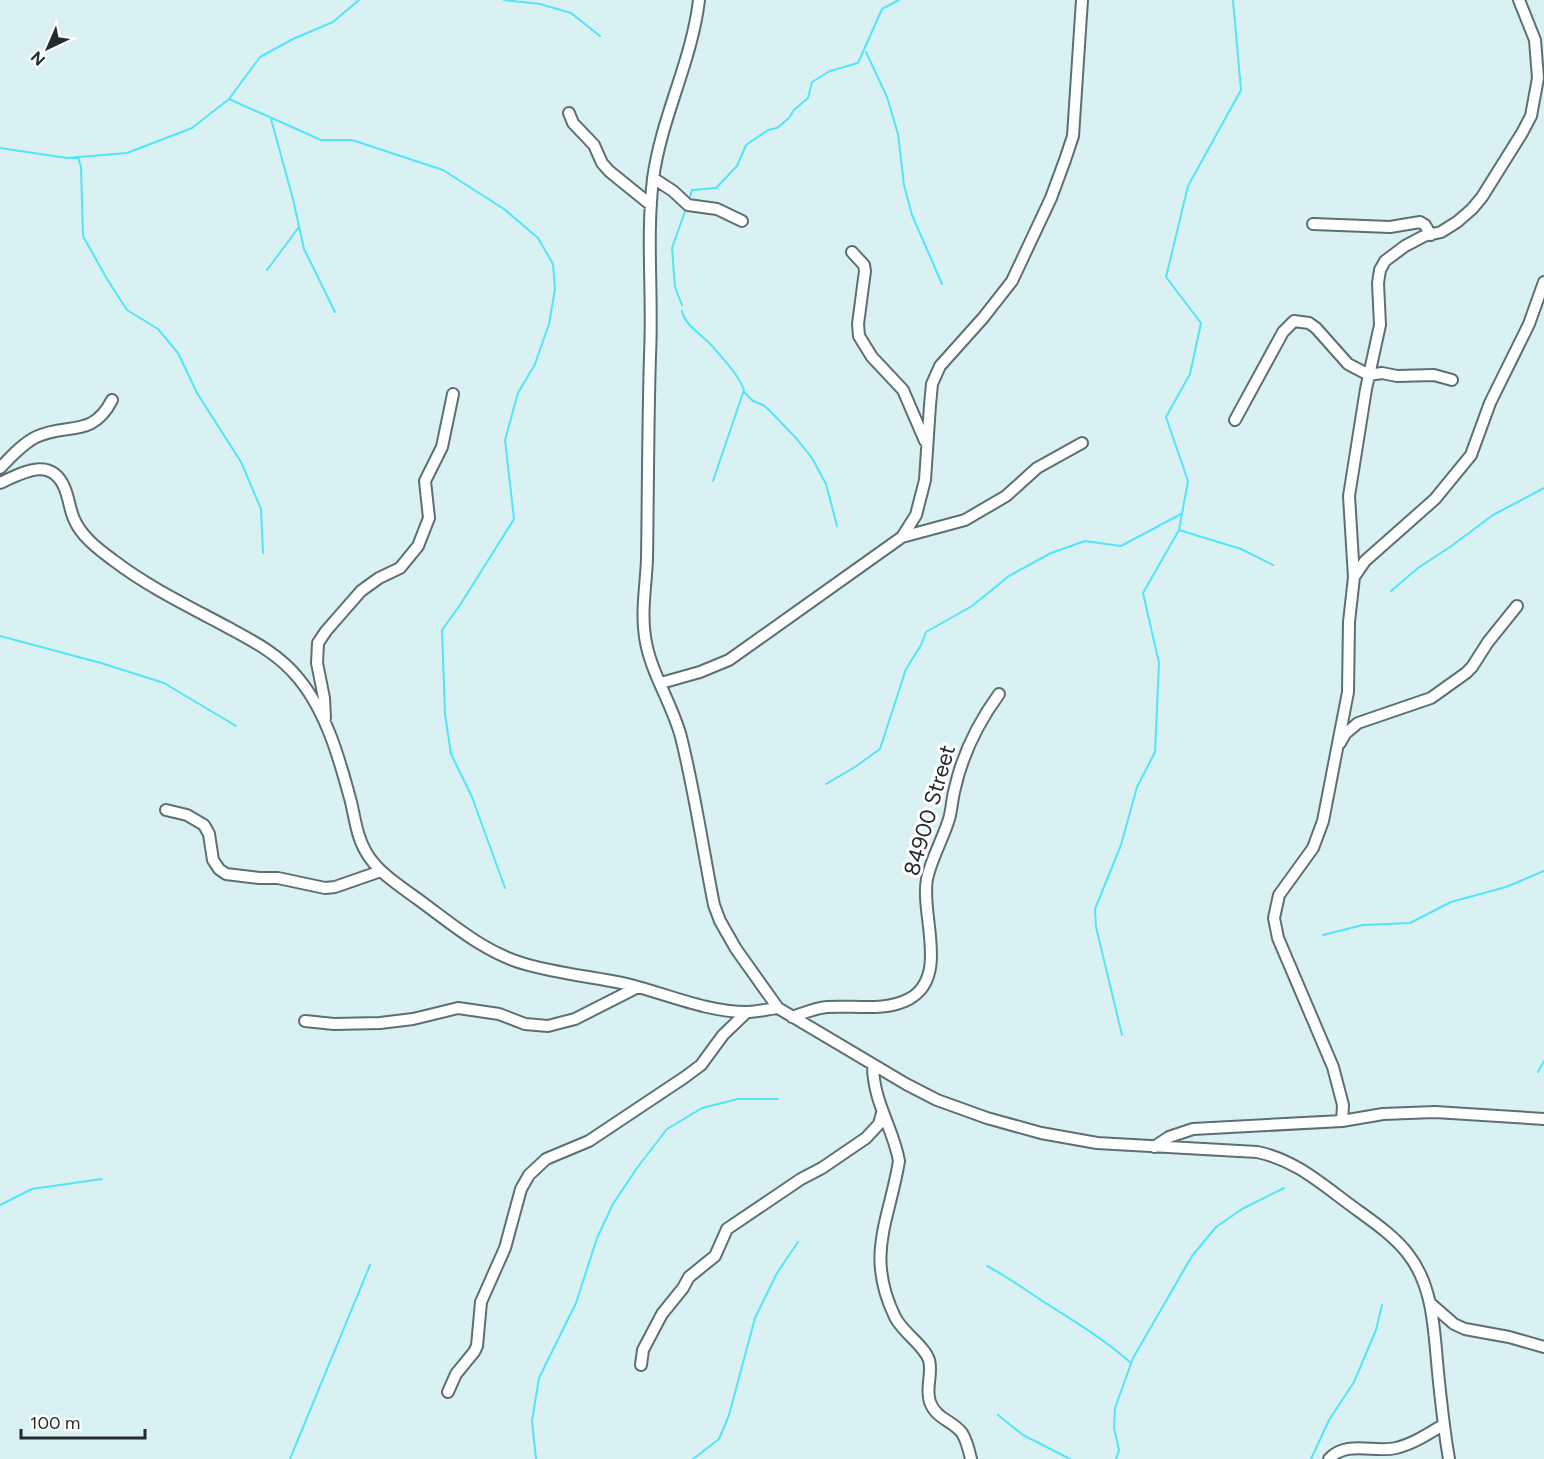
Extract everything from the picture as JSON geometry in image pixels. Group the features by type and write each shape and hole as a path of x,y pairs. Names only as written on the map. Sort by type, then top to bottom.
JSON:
{"street":[{"path":"699,0 692,38 653,178 649,262 652,314 647,414 647,561 643,615 650,661 661,683 680,735 717,913 736,949 778,1008 937,1100 987,1118 1041,1133 1097,1143 1257,1152 1291,1163 1309,1174 1398,1243 1417,1266 1432,1314 1443,1425 1449,1459"},
{"path":"902,537 916,515 926,480 932,384 940,366 1012,281 1052,198 1065,160 1072,136 1082,0"},
{"path":"1342,1121 1341,1093 1333,1068 1278,938 1274,918 1279,895 1313,848 1323,821 1348,692 1349,622 1354,577 1349,496 1369,375 1380,325 1378,283 1380,270 1385,261 1405,246 1441,232 1457,222 1482,198 1531,116 1541,80 1534,40 1519,0"},
{"path":"569,113 573,123 594,145 609,171 651,205"},
{"path":"653,178 688,205 717,209 742,221"},
{"path":"1313,224 1390,227 1420,222 1425,225 1431,235"},
{"path":"852,252 864,265 865,271 858,324 859,336 872,357 903,390 920,425 927,447"},
{"path":"1354,577 1365,561 1435,499 1471,455 1490,403 1529,324 1544,282"},
{"path":"1235,420 1283,332 1293,321 1300,321 1316,328 1348,364 1369,375 1434,375 1452,380"},
{"path":"326,727 324,698 316,663 318,643 361,591 379,578 400,568 418,546 429,518 425,481 442,447 453,394"},
{"path":"0,468 25,444 36,437 73,430 103,416 112,400"},
{"path":"661,683 700,672 729,660 902,537 965,520 1006,496 1037,468 1082,444"},
{"path":"0,483 39,469 53,472 61,480 66,491 74,520 95,546 150,584 263,646 278,657 302,682 326,727 366,852 381,871 473,940 524,964 638,987 719,1009 747,1012 778,1008"},
{"path":"1338,746 1345,734 1358,723 1431,698 1466,673 1517,606"},
{"name":"84900 Street","path":"792,1017 826,1008 895,1005 911,999 921,988 928,975 932,945 926,892 927,879 950,815 954,790 971,737 999,694"},
{"path":"165,810 187,815 204,825 213,860 226,874 278,878 325,888 335,887 381,871"},
{"path":"304,1021 334,1024 380,1023 413,1019 458,1008 499,1014 525,1024 548,1026 575,1019 638,987"},
{"path":"448,1392 456,1374 477,1346 481,1302 505,1248 521,1189 529,1175 546,1159 589,1141 685,1077 701,1065 723,1035 747,1012"},
{"path":"873,1065 874,1088 897,1149 899,1161 882,1234 879,1262 881,1281 897,1322 925,1352 929,1361 928,1391 933,1408 942,1419 956,1427 963,1435 971,1459"},
{"path":"641,1365 643,1350 662,1314 689,1277 715,1256 727,1229 866,1138 879,1124 882,1113"},
{"path":"1154,1147 1169,1137 1193,1129 1342,1121 1383,1114 1435,1113 1544,1119"},
{"path":"1430,1303 1454,1324 1465,1329 1509,1337 1544,1347"},
{"path":"1329,1459 1343,1449 1396,1448 1413,1442 1443,1425"}],"waterway":[{"path":"0,148 67,158 127,153 192,128 229,99 260,57 293,39 333,22 359,0"},
{"path":"504,0 540,4 571,13 600,36"},
{"path":"689,200 692,190 716,188 737,166 746,145 768,130 777,128 789,118 794,110 808,98 812,82 830,71 858,63 882,9 899,0"},
{"path":"1122,1035 1096,927 1095,909 1121,845 1137,787 1155,752 1159,663 1143,593 1179,530 1188,481 1166,417 1190,374 1201,323 1166,277 1188,186 1241,90 1233,0"},
{"path":"866,52 887,97 898,134 904,185 912,215 942,284"},
{"path":"229,99 321,140 352,140 443,170 504,209 538,238 553,264 555,289 549,324 535,364 518,393 505,440 514,519 442,630 445,714 451,754 472,797 505,888"},
{"path":"271,119 304,249 335,312"},
{"path":"78,157 81,167 83,236 127,310 158,329 178,353 197,393 241,462 261,509 263,553"},
{"path":"682,305 675,287 672,248 687,206"},
{"path":"267,270 299,227"},
{"path":"682,311 690,326 730,367 744,390 713,481"},
{"path":"744,392 753,401 769,410 812,458 826,484 837,526"},
{"path":"1391,591 1418,568 1493,515 1544,488"},
{"path":"826,784 880,749 906,669 926,632 972,606 1009,576 1051,553 1085,541 1121,546 1181,514"},
{"path":"1179,530 1241,549 1273,565"},
{"path":"0,636 101,663 164,683 236,726"},
{"path":"1323,935 1363,925 1410,923 1451,902 1506,887 1544,871"},
{"path":"1538,1072 1544,1061"},
{"path":"536,1459 532,1421 539,1378 576,1303 597,1238 613,1204 637,1168 667,1129 702,1108 738,1099 778,1099"},
{"path":"0,1205 32,1189 102,1179"},
{"path":"1116,1459 1119,1450 1114,1428 1115,1408 1133,1358 1192,1256 1216,1227 1242,1209 1284,1188"},
{"path":"693,1459 719,1439 729,1415 755,1318 777,1273 798,1242"},
{"path":"290,1459 370,1265"},
{"path":"987,1266 1090,1332 1131,1363"},
{"path":"1311,1459 1329,1420 1354,1382 1376,1330 1382,1305"},
{"path":"998,1415 1023,1435 1070,1459"}]}
